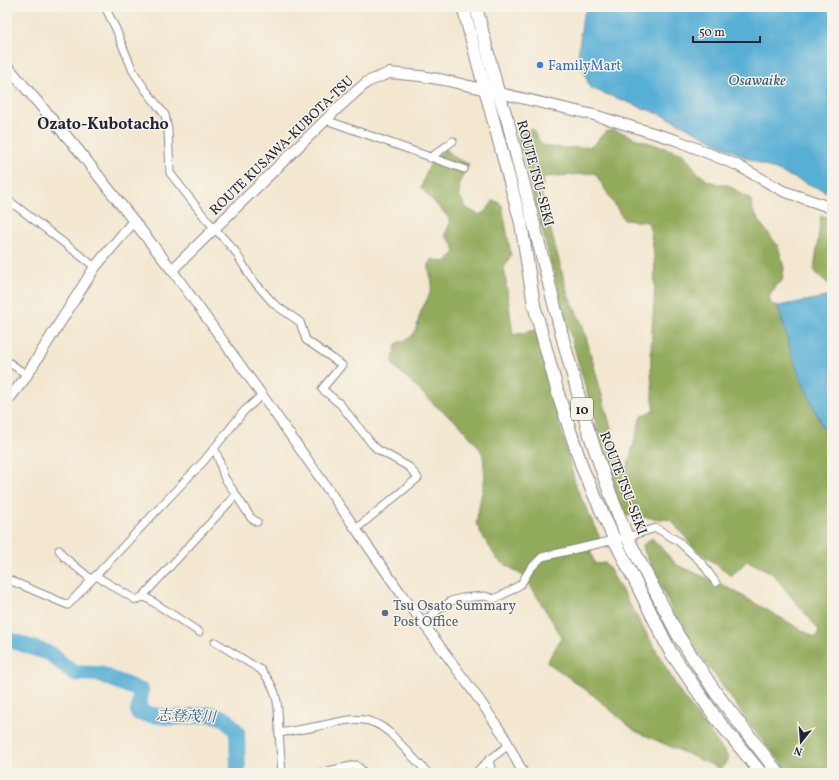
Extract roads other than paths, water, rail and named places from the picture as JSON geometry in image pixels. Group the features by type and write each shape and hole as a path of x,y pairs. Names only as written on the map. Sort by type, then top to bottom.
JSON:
{"main road":[{"name":"ROUTE TSU-SEKI","path":"463,7 521,223 534,305 559,397 583,470 615,540 670,651 716,718 761,773"},
{"name":"ROUTE TSU-SEKI","path":"476,7 498,92 510,130 564,343 587,426 627,537 678,635 716,693 778,773"},
{"path":"7,66 79,151 172,270"},
{"name":"ROUTE KUSAWA-KUBOTA-TSU","path":"172,270 367,82 389,73 420,76 485,89 594,115 676,140 737,165 783,191 832,208"},
{"path":"7,402 27,375 95,267 134,221"}],"street":[{"path":"105,7 134,70 145,89 165,115 168,130 170,173 215,229 235,251 251,278 274,304 300,322 306,340 342,365 322,389 340,404 377,449 409,467 418,478 357,528"},
{"path":"326,120 464,169"},
{"path":"430,158 453,140"},
{"path":"7,198 95,267"},
{"path":"172,270 357,528 400,592 424,622 481,702 509,745 523,773"},
{"path":"7,361 27,375"},
{"path":"7,580 68,604 178,488 214,448 244,411 262,395"},
{"path":"214,448 224,477 251,518 257,522"},
{"path":"59,550 64,557 94,578 136,600 142,597 236,495"},
{"path":"424,622 451,601 462,598 485,596 494,599 510,591 521,584 530,569 542,557 627,537 656,528 678,540 702,563 716,583"},
{"path":"142,597 147,598 199,632"},
{"path":"216,642 252,664 266,677 273,688 279,706 279,733 282,773"},
{"path":"279,733 351,719 373,722 379,724 390,733 428,773"},
{"path":"475,773 488,760 509,745"},
{"path":"488,760 492,773"},
{"path":"318,773 356,765 365,773"}],"water":[{"name":"Osawaike","path":"588,7 832,7 832,194 745,157 667,117 590,88 578,56 583,16"},
{"path":"832,296 832,448 796,367 778,306"}],"waterway":[{"name":"志登茂川","path":"7,639 51,654 73,673 100,674 141,691 138,713 174,718 212,714 226,719 237,732 238,773"}],"place":[{"name":"FamilyMart","path":"540,65"},
{"name":"Tsu Osato Summary Post Office","path":"385,613"}],"district":[{"name":"Ozato-Kubotacho","path":"103,123"}]}
